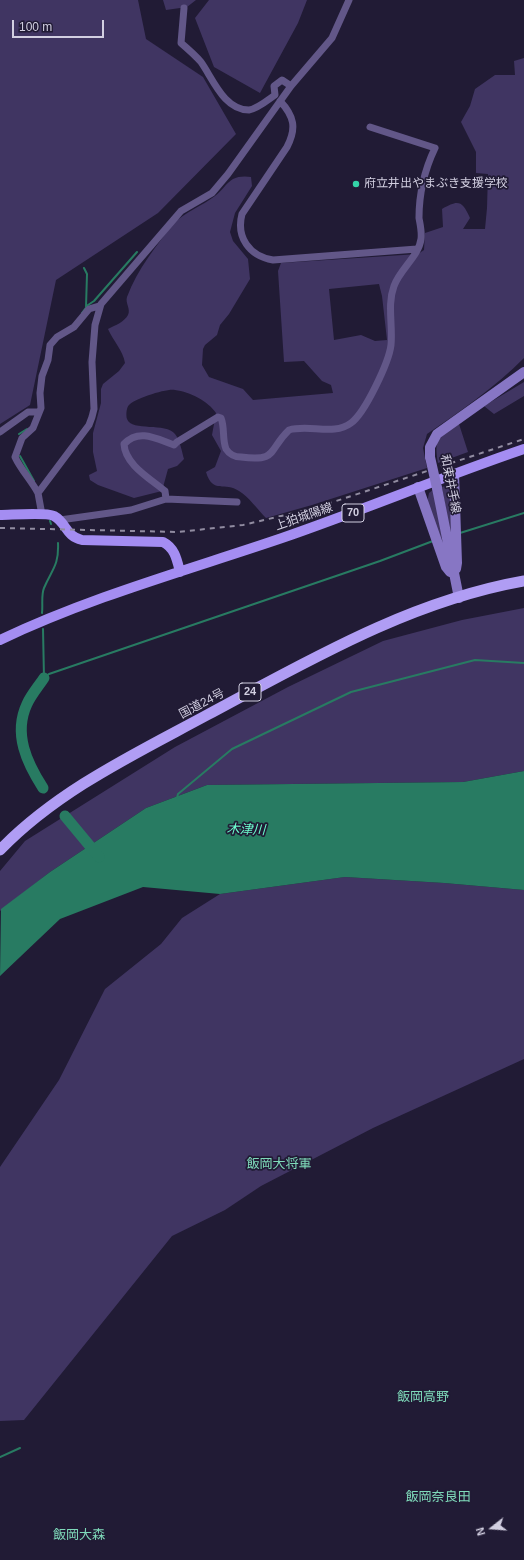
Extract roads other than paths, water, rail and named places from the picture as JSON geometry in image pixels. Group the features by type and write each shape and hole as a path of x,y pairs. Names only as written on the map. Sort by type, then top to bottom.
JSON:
{"highway":[{"name":"国道24号","path":"0,850 17,832 45,809 100,773 336,646 395,621 459,598 524,581"}],"main road":[{"name":"和束井手線","path":"459,598 430,457 430,447 437,434 522,375"},
{"name":"上狛城陽線","path":"0,640 63,611 359,511 418,487 524,449"},
{"path":"454,474 457,563 454,577"},
{"path":"418,487 446,567 454,577"},
{"path":"0,515 53,515 60,520 71,536 82,540 163,542 170,546 175,552 180,572"}],"street":[{"path":"38,493 89,425 92,417 94,409 92,362 95,325 99,306 181,211 212,193 228,174 291,86 332,38 349,0"},
{"path":"184,8 181,43 200,61 221,95 236,108 250,110 257,106 275,95 274,86 282,80 291,86"},
{"path":"280,101 290,111 292,136 288,147 242,214 240,224 241,234 248,248 262,257 273,260 417,249"},
{"path":"166,499 165,491 130,461 124,453 124,444 129,439 144,435 174,445 218,417 221,418 223,423 225,444 229,453 237,457 261,459 272,453 290,430 302,428 334,429 344,427 353,422 368,399 388,359 391,345 390,298 398,276 417,249 421,239 420,193 427,164 435,148 370,127"},
{"path":"42,515 38,493 30,478 20,467 15,457 22,438 33,428 39,412 42,376 48,360 50,345 57,337 74,327 88,309 99,306"},
{"path":"0,432 28,412 39,412"},
{"path":"60,520 131,510 166,499 237,502"}],"water":[{"name":"木津川","path":"524,771 524,890 345,877 220,894 143,887 60,919 0,976 1,909 50,872 146,808 207,785 463,782"}],"waterway":[{"path":"82,313 137,252"},
{"path":"84,268 87,274 86,307"},
{"path":"19,434 27,429"},
{"path":"20,456 34,481"},
{"path":"460,533 524,513"},
{"path":"44,678 49,674 380,561 433,541"},
{"path":"42,613 43,591 56,562 58,543"},
{"path":"43,629 44,678"},
{"path":"177,798 178,794 232,749 351,692 475,660 524,663"},
{"path":"43,788 27,758 21,726 27,704 44,678"},
{"path":"65,816 99,857"},
{"path":"0,1457 20,1448"}],"railway":[{"path":"0,528 178,532 243,525 315,508 524,439"}],"place":[{"name":"府立井出やまぶき支援学校","path":"356,184"}],"district":[{"name":"飯岡大将軍","path":"279,1164"},
{"name":"飯岡高野","path":"423,1397"},
{"name":"飯岡奈良田","path":"438,1497"},
{"name":"飯岡大森","path":"79,1535"}]}
